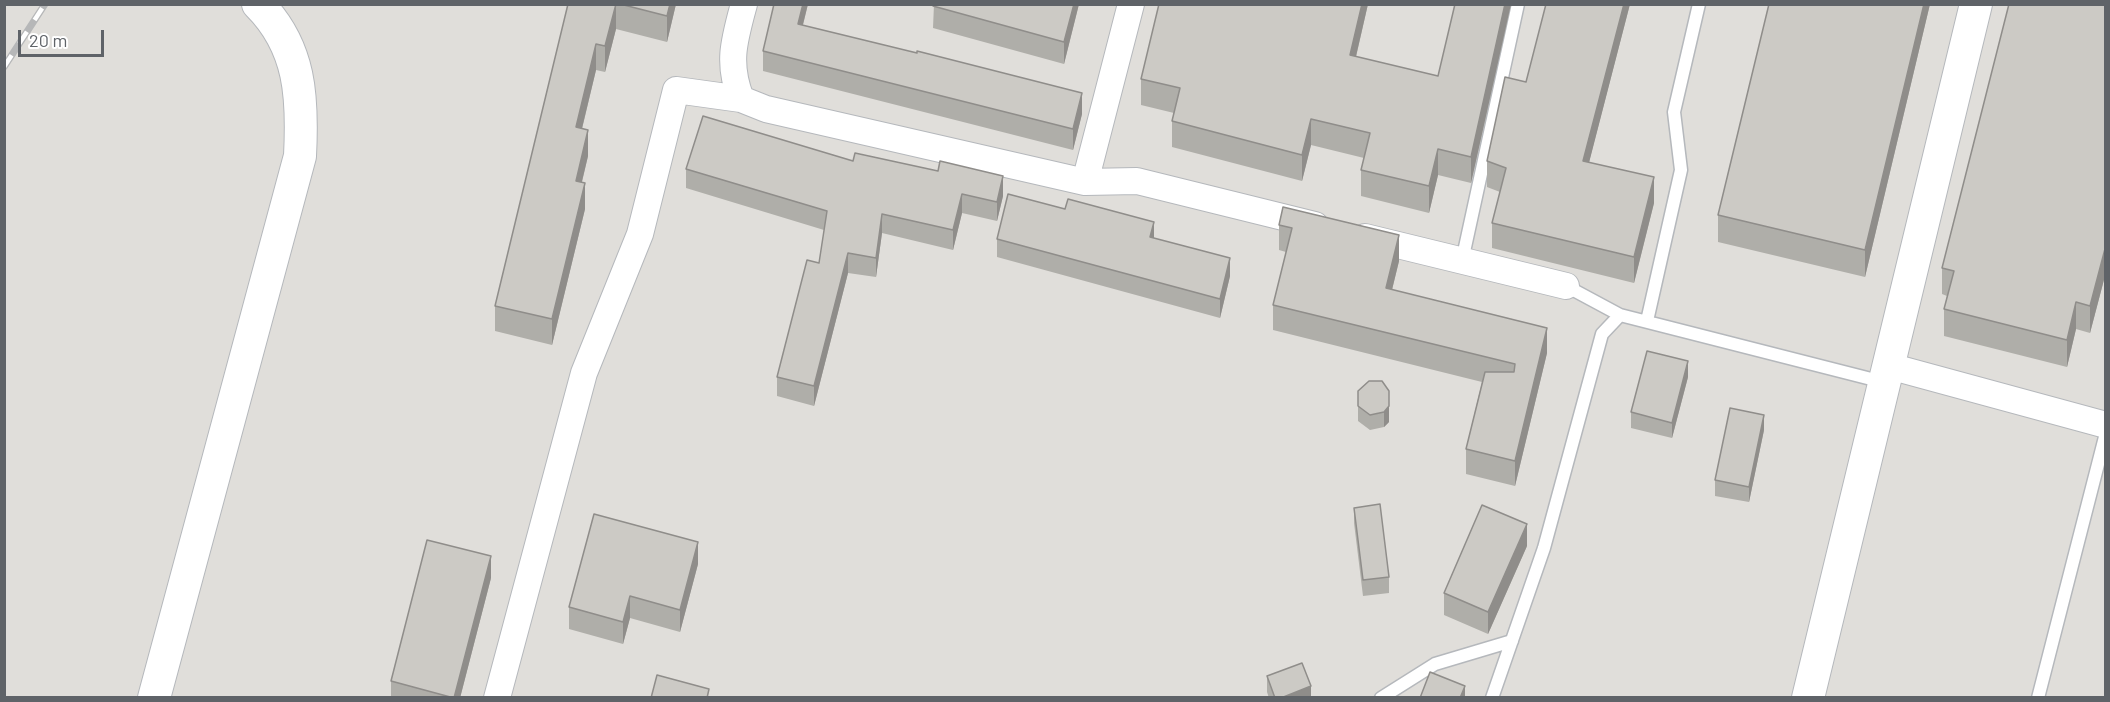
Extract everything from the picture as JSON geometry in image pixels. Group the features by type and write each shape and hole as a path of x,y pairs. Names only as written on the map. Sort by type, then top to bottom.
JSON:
{"street":[{"path":"154,698 300,156 302,126 296,65 283,39 258,4"},
{"path":"741,99 733,77 734,42 744,4"},
{"path":"1085,182 1131,4"},
{"path":"1809,698 1976,4"},
{"path":"497,698 584,373 640,234 676,90 741,99 766,109 1085,182 1137,182 1566,286"},
{"path":"1887,375 2106,425"}],"lane":[{"path":"1462,261 1518,4"},
{"path":"1647,321 1681,171 1674,112 1699,4"},
{"path":"1566,286 1620,315 1887,375"},
{"path":"1492,698 1544,548 1602,333 1620,315"},
{"path":"2038,698 2106,433"},
{"path":"1381,698 1435,664 1512,641"}],"shaded area":[{"path":"4,5 2105,5 2105,697 5,697"}],"building":[{"path":"568,4 616,4 605,46 596,44 576,127 588,130 576,181 585,183 552,319 495,306"},
{"path":"620,4 670,4 667,16"},
{"path":"774,4 803,4 798,24 917,53 917,51 1082,93 1073,129 763,51"},
{"path":"934,4 1074,4 1064,42 933,6"},
{"path":"1159,4 1362,4 1350,55 1438,76 1455,4 1505,4 1471,157 1438,149 1429,186 1361,170 1370,133 1311,119 1302,155 1172,121 1180,88 1141,79"},
{"path":"1546,4 1624,4 1583,161 1654,177 1634,257 1492,223 1506,168 1487,161 1505,77 1526,82"},
{"path":"1769,4 1924,4 1865,250 1718,215"},
{"path":"2009,4 2106,4 2106,245 2090,306 2076,302 2067,340 1944,309 1954,271 1942,268"},
{"path":"703,116 853,161 855,153 938,171 940,161 1003,176 997,202 962,194 953,230 882,214 876,258 848,253 814,386 777,377 807,260 819,263 827,211 686,169"},
{"path":"1008,194 1065,209 1068,199 1154,222 1150,237 1230,258 1220,299 997,239"},
{"path":"1283,207 1399,235 1386,288 1547,328 1515,461 1466,449 1485,372 1514,372 1515,364 1273,305 1292,228 1279,225"},
{"path":"1647,351 1688,361 1672,423 1631,412"},
{"path":"1369,381 1382,381 1389,391 1389,406 1384,412 1370,415 1358,406 1358,391"},
{"path":"1730,408 1764,415 1749,487 1715,480"},
{"path":"1380,504 1389,577 1363,580 1354,508"},
{"path":"1482,505 1527,524 1488,612 1444,593"},
{"path":"594,514 698,542 680,610 630,596 623,622 569,607"},
{"path":"427,540 491,556 454,698 391,681"},
{"path":"1302,663 1311,686 1281,698 1275,698 1267,676"},
{"path":"1430,672 1465,686 1460,698 1420,698"},
{"path":"657,675 709,689 707,698 651,698"}],"railway":[{"path":"4,67 45,4"}]}
